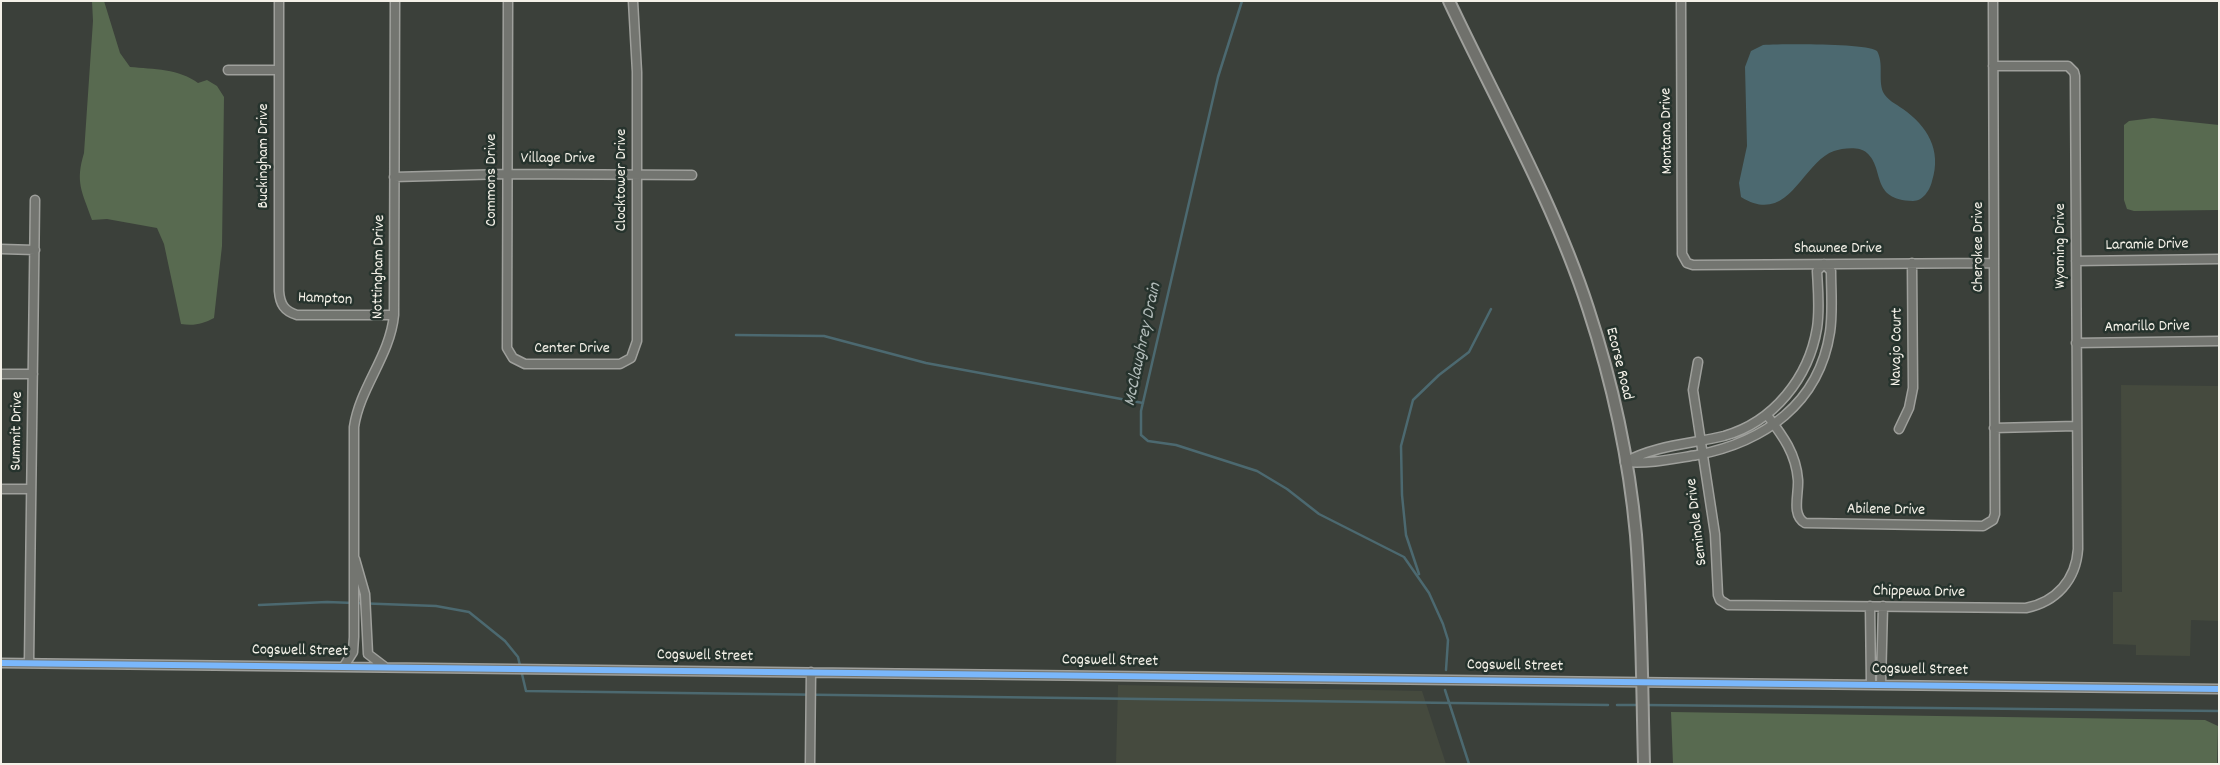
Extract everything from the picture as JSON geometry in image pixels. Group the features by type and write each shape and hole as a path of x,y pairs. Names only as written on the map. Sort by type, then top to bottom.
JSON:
{"main road":[{"name":"Ecorse Road","path":"1449,1 1550,209 1580,286 1608,377 1625,462 1636,536 1644,764"}],"street":[{"name":"Buckingham Drive","path":"279,1 279,291 285,309"},
{"name":"Nottingham Drive","path":"344,666 353,652 354,438 356,417 360,404 387,349 392,333 394,315 395,1"},
{"name":"Commons Drive","path":"508,1 507,348 513,358"},
{"name":"Clocktower Drive","path":"631,358 637,341 637,62 633,1"},
{"name":"Montana Drive","path":"1681,1 1682,254 1684,260"},
{"path":"1993,1 1993,66"},
{"name":"Wyoming Drive","path":"1993,66 2068,66 2074,72 2078,542"},
{"name":"Cherokee Drive","path":"1993,66 1994,428"},
{"path":"228,70 280,70"},
{"name":"Village Drive","path":"394,177 507,174 692,175"},
{"name":"Summit Drive","path":"29,663 35,200"},
{"path":"1,249 35,250"},
{"name":"Laramie Drive","path":"2076,261 2219,259"},
{"name":"Shawnee Drive","path":"1684,260 1693,265 1994,263"},
{"name":"Navajo Court","path":"1900,429 1909,408 1912,388 1912,263"},
{"path":"1824,264 1831,271 1831,317 1825,351 1809,387 1790,412 1774,425 1740,444 1703,454 1647,464 1625,462 1644,452 1732,433 1767,415 1798,380 1811,355 1818,326 1817,271 1824,264"},
{"name":"Hampton","path":"285,309 301,315 394,315"},
{"name":"Amarillo Drive","path":"2076,343 2219,341"},
{"name":"Center Drive","path":"513,358 525,364 620,364 631,358"},
{"name":"Seminole Drive","path":"1698,362 1693,390 1714,526 1718,594 1720,600"},
{"path":"1,374 33,374"},
{"name":"Abilene Drive","path":"1767,415 1788,443 1796,463 1798,517 1805,523 1989,524 1995,514 1994,428"},
{"path":"1994,428 2076,426"},
{"path":"1,489 31,489"},
{"name":"Chippewa Drive","path":"1720,600 1728,605 2026,608 2052,598 2065,586 2075,567 2078,542"},
{"name":"Nottingham Drive","path":"354,554 365,594 368,654 372,660 385,667"},
{"path":"1870,606 1870,683"},
{"path":"1881,684 1883,606"},
{"name":"Cogswell Street","path":"1,663 1870,683 2219,689"},
{"path":"810,764 811,672"}],"shaded area":[{"path":"2121,385 2219,386 2219,621 2191,620 2190,656 2136,655 2136,645 2113,644 2113,592 2122,592"},
{"path":"1118,685 1422,691 1446,764 1116,764"}],"green space":[{"path":"92,1 104,1 120,53 130,67 175,72 198,83 207,80 217,86 224,97 222,246 214,318 206,322 194,325 181,324 164,244 157,228 107,219 92,220 85,202 80,172 84,153 93,21"},
{"path":"2153,118 2219,125 2219,210 2134,211 2127,209 2124,200 2124,125 2129,121"},
{"path":"1671,712 2205,720 2218,726 2217,764 1673,764"}],"water":[{"path":"1763,45 1841,45 1869,48 1877,51 1880,61 1883,92 1889,100 1919,123 1934,149 1935,170 1926,194 1917,201 1899,199 1890,195 1884,190 1876,167 1867,153 1860,149 1851,148 1834,151 1823,157 1783,199 1771,204 1757,204 1741,197 1739,183 1747,146 1745,67 1751,51"}],"waterway":[{"name":"McClaughrey Drain","path":"1242,1 1218,77 1141,411 1141,435 1148,441 1176,445 1257,471 1287,489 1319,514 1404,557 1429,593 1443,624 1448,640 1446,670"},
{"path":"1419,574 1406,535 1402,495 1401,446 1413,400 1439,375 1469,352 1491,309"},
{"path":"736,335 824,336 926,363 1143,403"},
{"path":"259,605 327,602 436,606 469,612 505,641 518,657 526,691 1608,705"},
{"name":"McClaughrey Drain","path":"1445,690 1469,764"},
{"path":"1617,705 1640,705"},
{"path":"1645,705 2219,711"}],"cycle path":[{"path":"1,663 2219,689"}]}
